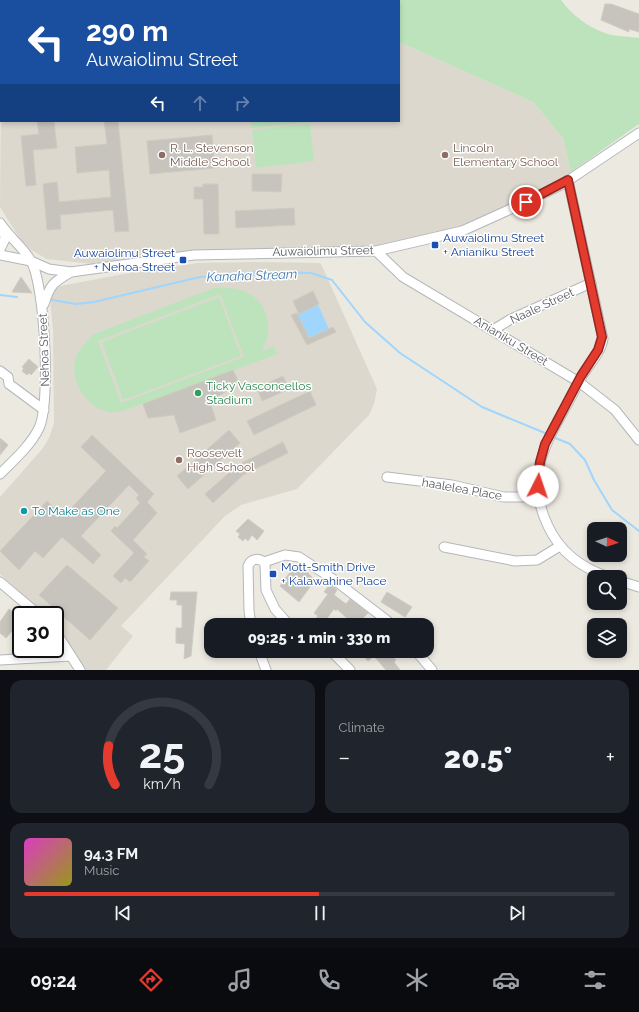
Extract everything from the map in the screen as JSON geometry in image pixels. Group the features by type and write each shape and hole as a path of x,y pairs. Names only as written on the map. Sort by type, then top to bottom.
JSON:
{"street":[{"name":"Auwaiolimu Street","path":"31,260 49,269 72,272 194,254 376,251 462,231 513,208 568,180 639,133"},
{"path":"568,180 591,283 602,341 545,444 540,462 539,497 546,521 560,546 583,566 592,570"},
{"path":"0,249 5,239 2,227"},
{"name":"Nehoa Street","path":"0,474 35,435 41,423 44,410 45,376 43,312 39,283 31,260 2,227"},
{"name":"Anianiku Street","path":"376,251 403,276 579,382 615,410 639,440"},
{"path":"0,255 31,260"},
{"path":"43,312 49,288 55,281 72,272"},
{"name":"Naale Street","path":"493,330 511,319 591,283"},
{"path":"0,371 8,377 9,384 44,410"},
{"name":"haalelea Place","path":"387,477 452,485 504,497 539,497"},
{"path":"444,547 515,561 537,560 560,546"},
{"path":"264,562 285,555 299,557 333,579 384,618"},
{"path":"250,618 248,566 253,560 259,559 264,562 266,567 265,581 268,593 276,609 283,618"},
{"path":"0,582 28,606"},
{"path":"627,583 639,587"},
{"path":"64,645 80,670"},
{"path":"0,660 71,656"},
{"path":"262,658 266,670"},
{"path":"338,658 350,670"},
{"path":"422,658 432,670"}],"shaded area":[{"path":"400,42 533,102 563,138 571,172 568,180 462,231 376,251 310,252 101,265 47,259 31,250 20,239 0,207 1,122 400,122"},
{"name":"Roosevelt High School","path":"198,263 320,263 377,389 374,404 369,415 297,489 241,505 225,516 121,626 133,636 106,670 84,670 64,638 64,606 36,606 0,574 0,497 43,448 49,438 54,423 53,331 50,297 60,286 129,273"}],"green space":[{"path":"400,0 561,0 575,15 587,24 599,30 613,35 639,38 639,124 571,172 563,138 533,102 400,42"},
{"path":"251,122 310,122 252,128"},
{"path":"310,124 314,161 256,168 252,130"},
{"path":"214,288 226,288 242,290 260,302 267,317 268,326 266,343 262,351 274,346 277,354 123,411 110,412 100,409 85,398 76,381 74,372 77,355 94,334","holes":["220,294 244,357 121,403 98,341"]},
{"path":"219,297 241,356 123,400 102,342"}],"water":[{"path":"318,305 329,329 309,338 297,314"}],"building":[{"path":"605,4 611,4 639,14 639,32 629,29 629,32 601,20"},
{"path":"37,122 54,122 57,148 33,150 36,185 26,186 21,136 39,134"},
{"path":"104,122 118,122 129,231 115,232 113,210 60,215 61,229 47,230 43,184 57,182 59,202 111,197 109,170 77,173 75,147 107,144"},
{"path":"212,135 215,168 150,174 147,141"},
{"path":"252,174 282,174 281,192 252,191"},
{"path":"203,184 218,184 219,234 204,234 203,199 194,199 194,187 203,187"},
{"path":"294,208 295,225 236,228 235,211"},
{"path":"21,277 32,293 12,292"},
{"path":"313,291 319,304 299,314 293,301"},
{"path":"297,313 309,338 333,327 336,332 307,345 291,315"},
{"path":"29,359 38,367 31,375 29,373 27,375 22,371 24,368 22,367"},
{"name":"Ticky Vasconcellos Stadium","path":"233,370 239,383 210,402 216,420 180,433 174,415 148,418 143,404"},
{"path":"283,376 289,389 262,401 257,388"},
{"path":"310,391 316,405 254,435 247,421"},
{"path":"229,430 240,443 188,489 177,476"},
{"path":"92,435 154,494 147,502 157,513 133,540 147,554 144,557 149,561 130,582 125,578 121,583 113,576 134,553 111,531 115,526 117,528 140,503 136,498 139,495 129,485 81,536 101,555 93,564 62,537 43,558 35,551 19,570 0,551 47,501 63,517 106,471 81,447"},
{"path":"0,438 8,445 0,455"},
{"path":"283,442 288,453 243,475 213,503 205,494 238,465"},
{"path":"248,519 264,531 257,540 252,535 248,541 245,538 243,541 238,537 240,534 236,531"},
{"path":"67,565 118,608 90,640 64,617 64,606 51,606 39,595"},
{"path":"297,566 304,571 305,570 315,580 299,602 280,586 293,568 295,569"},
{"path":"330,584 337,590 334,595 346,604 350,599 368,613 363,618 347,618 337,609 336,611 334,609 327,618 317,618 318,616 314,613 328,594 324,592"},
{"path":"171,592 197,592 191,656 184,659 185,644 176,643 176,628 182,628 182,605 177,605 177,600 170,600"},
{"path":"387,592 412,607 405,617 381,602"},
{"path":"9,609 12,612 12,631 6,638 0,633 0,622"},
{"path":"376,658 394,658 396,660 394,662 400,670 386,670"}],"waterway":[{"name":"Kanaha Stream","path":"52,300 76,304 94,302 200,277 260,272 311,273 332,280 365,322 400,353 482,407 545,433"},
{"path":"0,295 17,297"},
{"name":"Kanaha Stream","path":"553,437 570,444 585,460 594,480 612,510 639,531"}],"place":[{"name":"R. L. Stevenson Middle School","path":"162,155"},
{"name":"Lincoln Elementary School","path":"445,155"},
{"name":"Auwaiolimu Street + Anianiku Street","path":"435,245"},
{"name":"Auwaiolimu Street + Nehoa Street","path":"183,260"},
{"name":"Ticky Vasconcellos Stadium","path":"198,393"},
{"name":"Roosevelt High School","path":"179,460"},
{"name":"To Make as One","path":"24,511"},
{"name":"Mott-Smith Drive + Kalawahine Place","path":"273,574"}],"route":[{"path":"526,202 563,184 568,180 602,331 602,343 581,376 568,404 545,444 538,474 538,486"}]}
